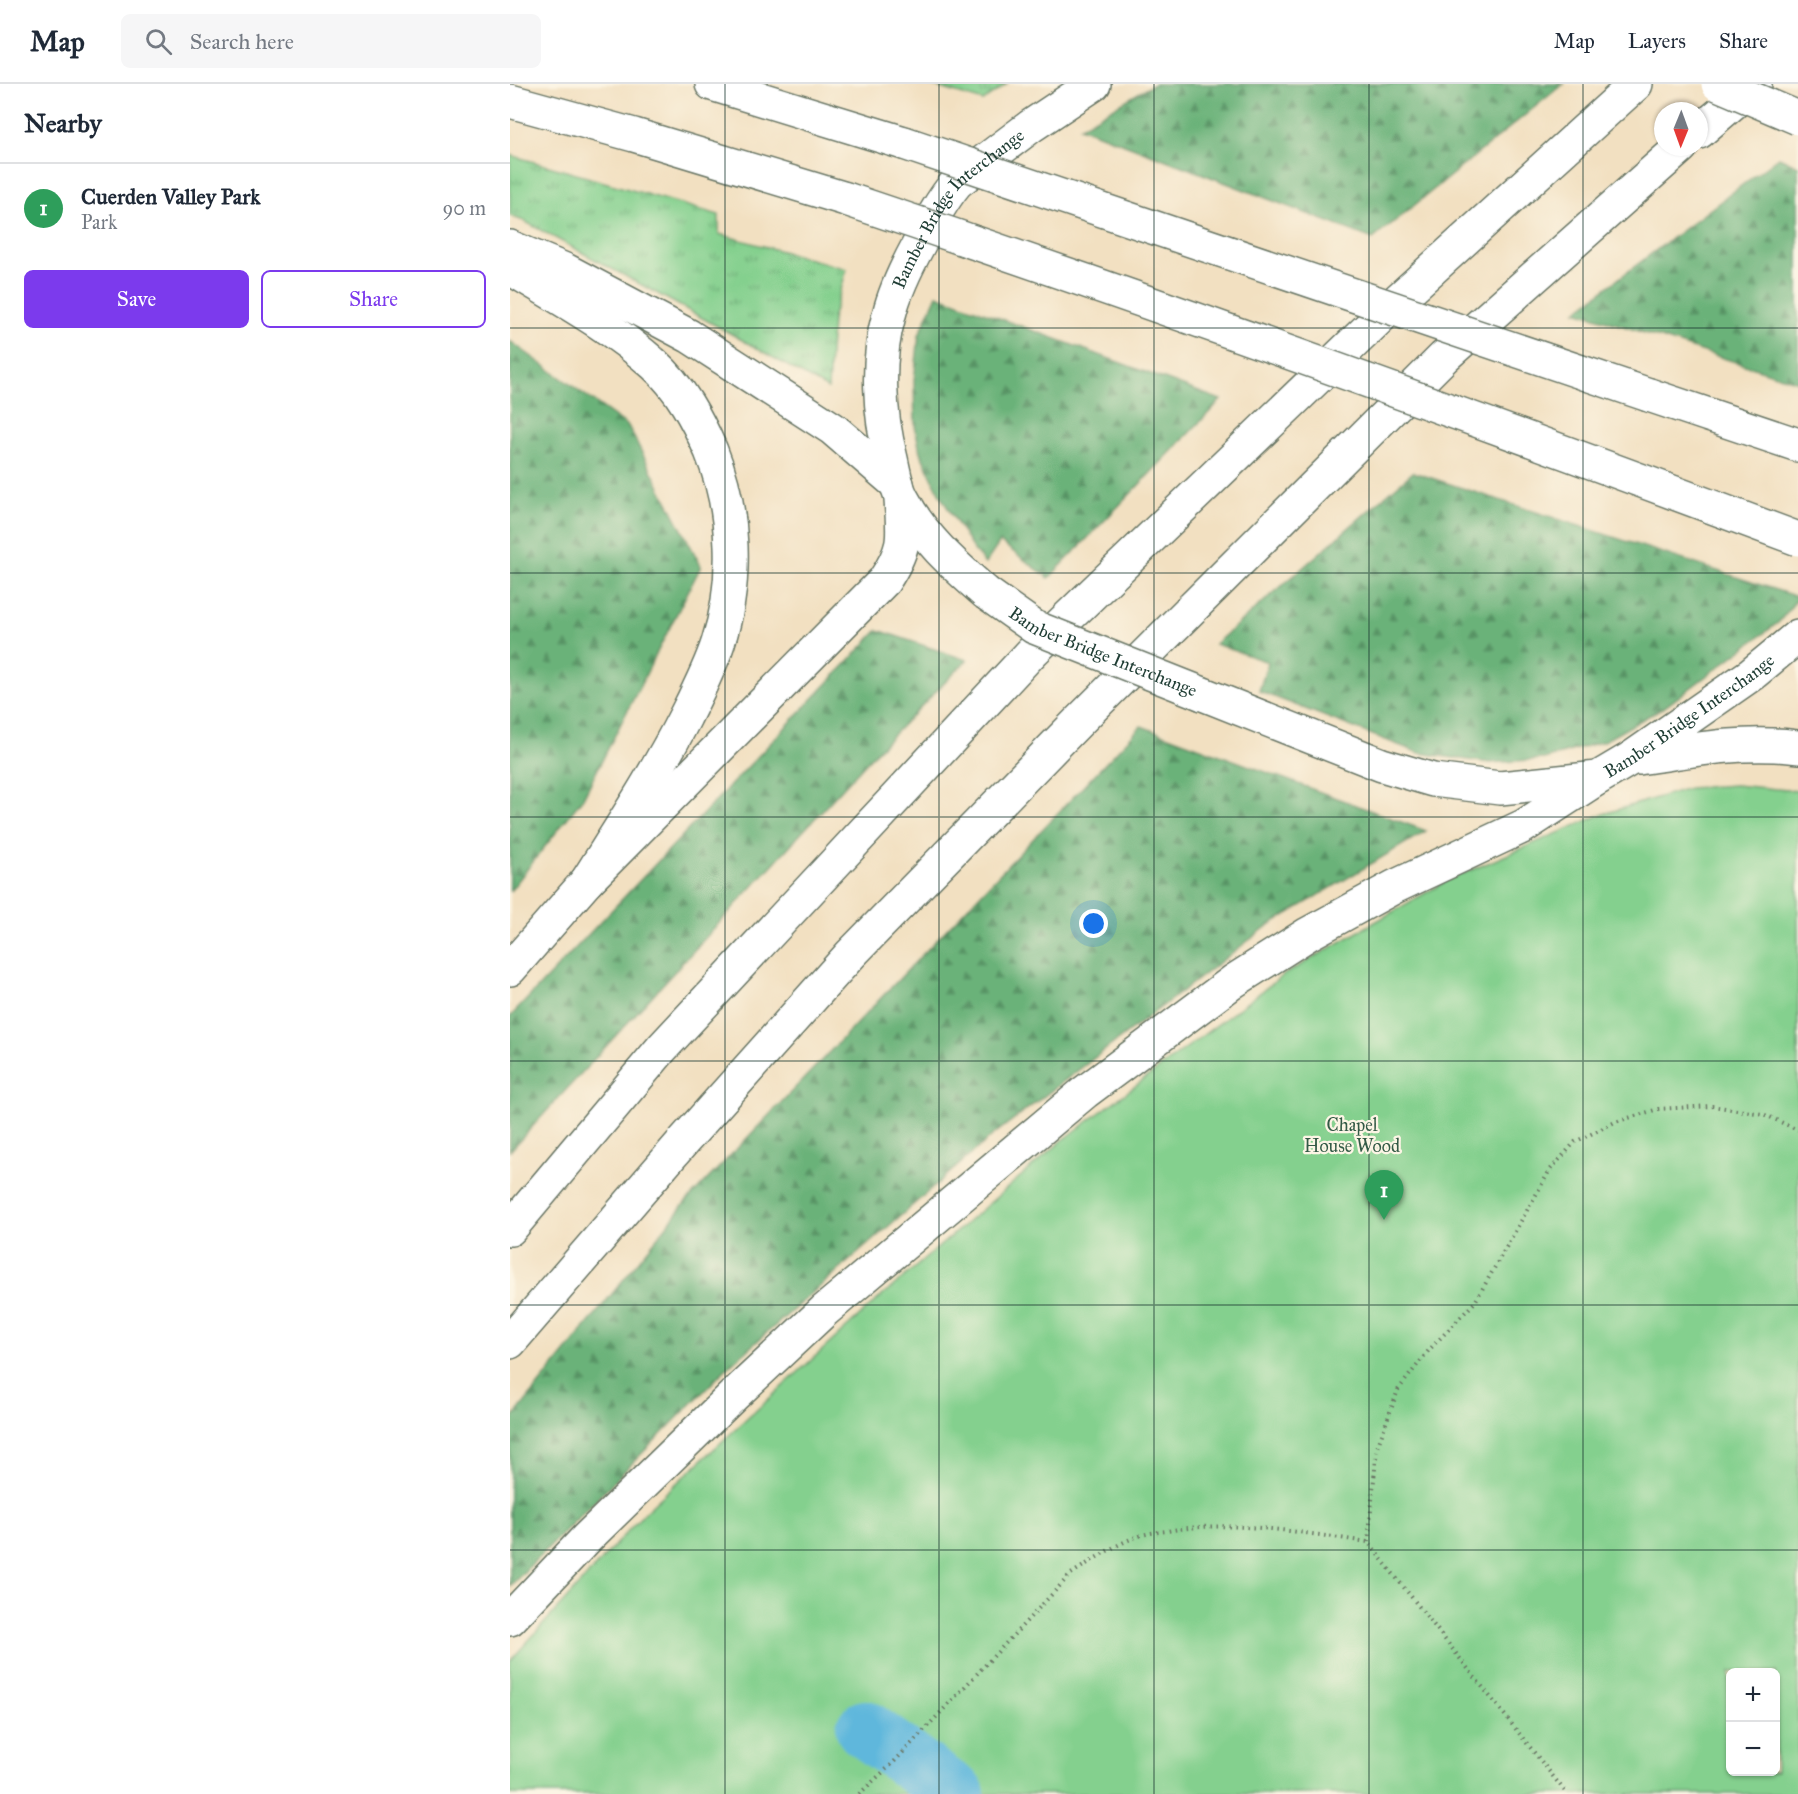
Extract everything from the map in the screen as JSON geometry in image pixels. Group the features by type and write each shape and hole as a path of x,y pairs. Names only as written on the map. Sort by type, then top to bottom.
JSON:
{"highway":[{"path":"712,84 904,142 1798,445"},
{"name":"Bamber Bridge Interchange","path":"1094,84 1031,126 957,182 934,213 905,270 889,313 883,340 882,413 886,441 899,490 923,533 961,572 986,593 1034,627 1382,765 1433,780 1500,788 1598,778 1630,759 1752,674 1798,636"},
{"path":"510,1228 662,1047 1034,650 1398,300 1636,84"},
{"path":"1718,84 1798,118"},
{"path":"1708,124 1755,84"},
{"path":"510,101 634,135 846,199 1082,278 1639,479 1798,539"},
{"path":"510,1342 681,1144 852,954 1071,729 1444,357 1672,156"},
{"path":"510,247 565,270 689,336 833,429 899,490 904,541 896,563 884,581 587,881 510,969"},
{"path":"510,268 593,319 655,364 684,399 700,426 716,464 726,497 730,528 729,592 719,642 702,684 668,750 587,881"},
{"path":"1630,759 1704,748 1782,745 1798,747"},
{"path":"510,1619 586,1539 824,1311 1085,1092 1234,981 1308,934 1394,887 1524,826 1598,778"}],"path":[{"path":"1567,1794 1368,1542 1377,1448 1398,1390 1429,1350 1474,1302 1550,1170 1575,1142 1616,1122 1658,1108 1712,1106 1763,1114 1798,1130"},
{"path":"859,1794 892,1764 1071,1574 1108,1550 1140,1536 1181,1528 1220,1526 1260,1528 1368,1542"}],"green space":[{"path":"927,84 1007,84 983,101"},
{"path":"1154,84 1563,84 1373,239 1080,127"},
{"path":"510,155 719,215 719,234 847,269 832,319 828,389 524,221 510,216"},
{"path":"1779,157 1798,166 1798,382 1576,311"},
{"path":"937,295 1221,400 1049,578 1000,542 985,564 971,546 940,495 920,452 915,426 914,381 919,335"},
{"path":"510,341 628,426 701,566 583,798 510,891"},
{"path":"1413,472 1798,598 1779,622 1666,706 1604,741 1544,759 1490,763 1419,753 1259,691 1268,662 1215,644"},
{"path":"878,630 967,660 873,755 510,1151 510,1017"},
{"path":"1141,726 1426,831 1269,925 993,1135 730,1365 510,1586 510,1421 685,1203"},
{"name":"Chapel House Wood","path":"1735,785 1798,791 1798,1794 510,1794 510,1661 645,1512 876,1301 1063,1140 1285,974 1448,880 1600,815 1689,788"}],"waterway":[{"path":"865,1729 956,1794"}],"place":[{"name":"Cuerden Valley Park","path":"1384,1220"}]}
